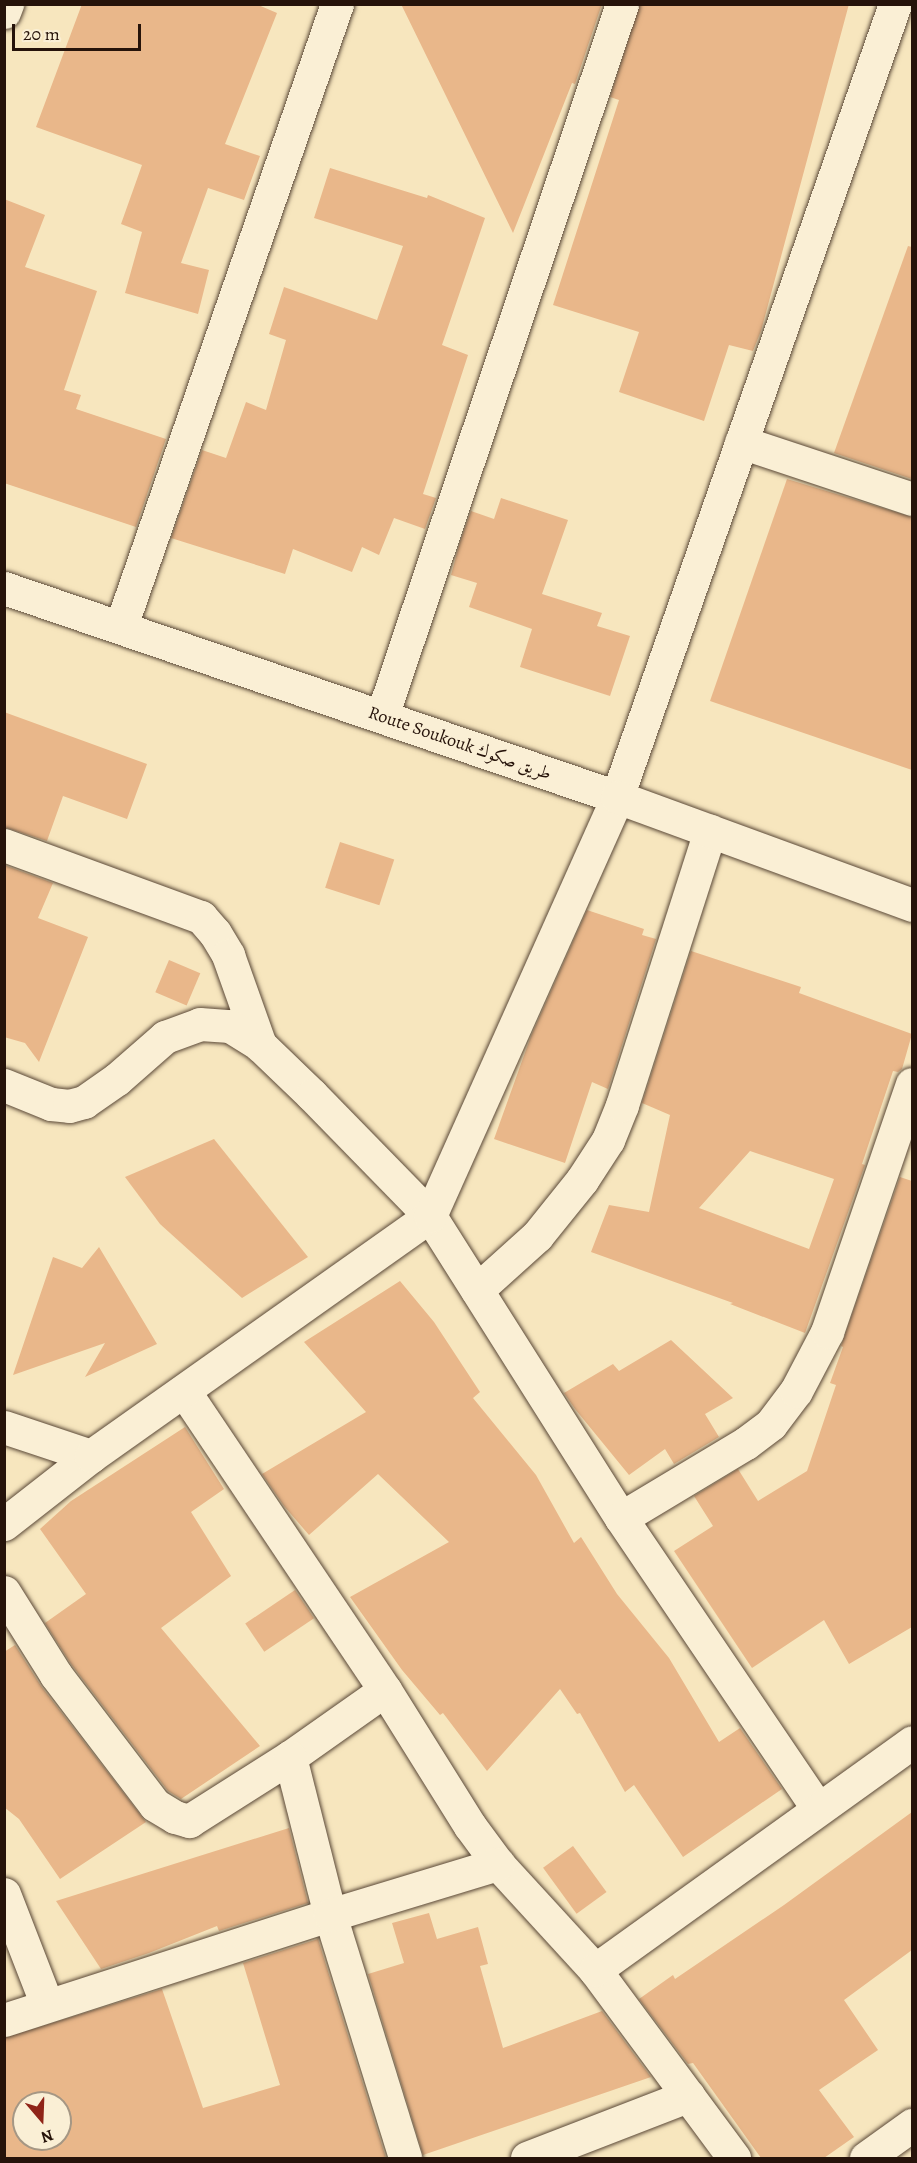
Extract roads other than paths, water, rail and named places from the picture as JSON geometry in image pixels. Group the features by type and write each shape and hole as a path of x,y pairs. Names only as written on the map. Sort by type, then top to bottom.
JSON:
{"street":[{"path":"4,12 7,4"},
{"path":"121,626 337,4"},
{"path":"382,716 622,4"},
{"path":"4,1524 90,1456 429,1215 616,798 895,4"},
{"path":"741,442 912,499"},
{"name":"Route Soukouk طريق صكوك","path":"4,588 382,716 710,831 912,906"},
{"path":"477,1290 537,1236 582,1180 608,1140 622,1105 710,831"},
{"path":"4,844 201,917 215,933 228,955 260,1046"},
{"path":"4,1085 51,1104 69,1106 84,1102 117,1079 165,1037 200,1024 230,1026 260,1046 312,1095 429,1215 621,1518 817,1808"},
{"path":"621,1518 746,1443 771,1424 796,1391 826,1332 912,1084"},
{"path":"184,1390 385,1690 470,1826 498,1864 595,1970 734,2158"},
{"path":"4,1427 90,1456"},
{"path":"4,1592 56,1675 155,1805 163,1811 189,1821 290,1757 385,1690"},
{"path":"595,1970 817,1808 912,1742"},
{"path":"290,1757 330,1915 405,2158"},
{"path":"4,2020 330,1915 498,1864"},
{"path":"4,1894 47,2005"},
{"path":"527,2158 688,2096"},
{"path":"866,2158 912,2125"}]}
